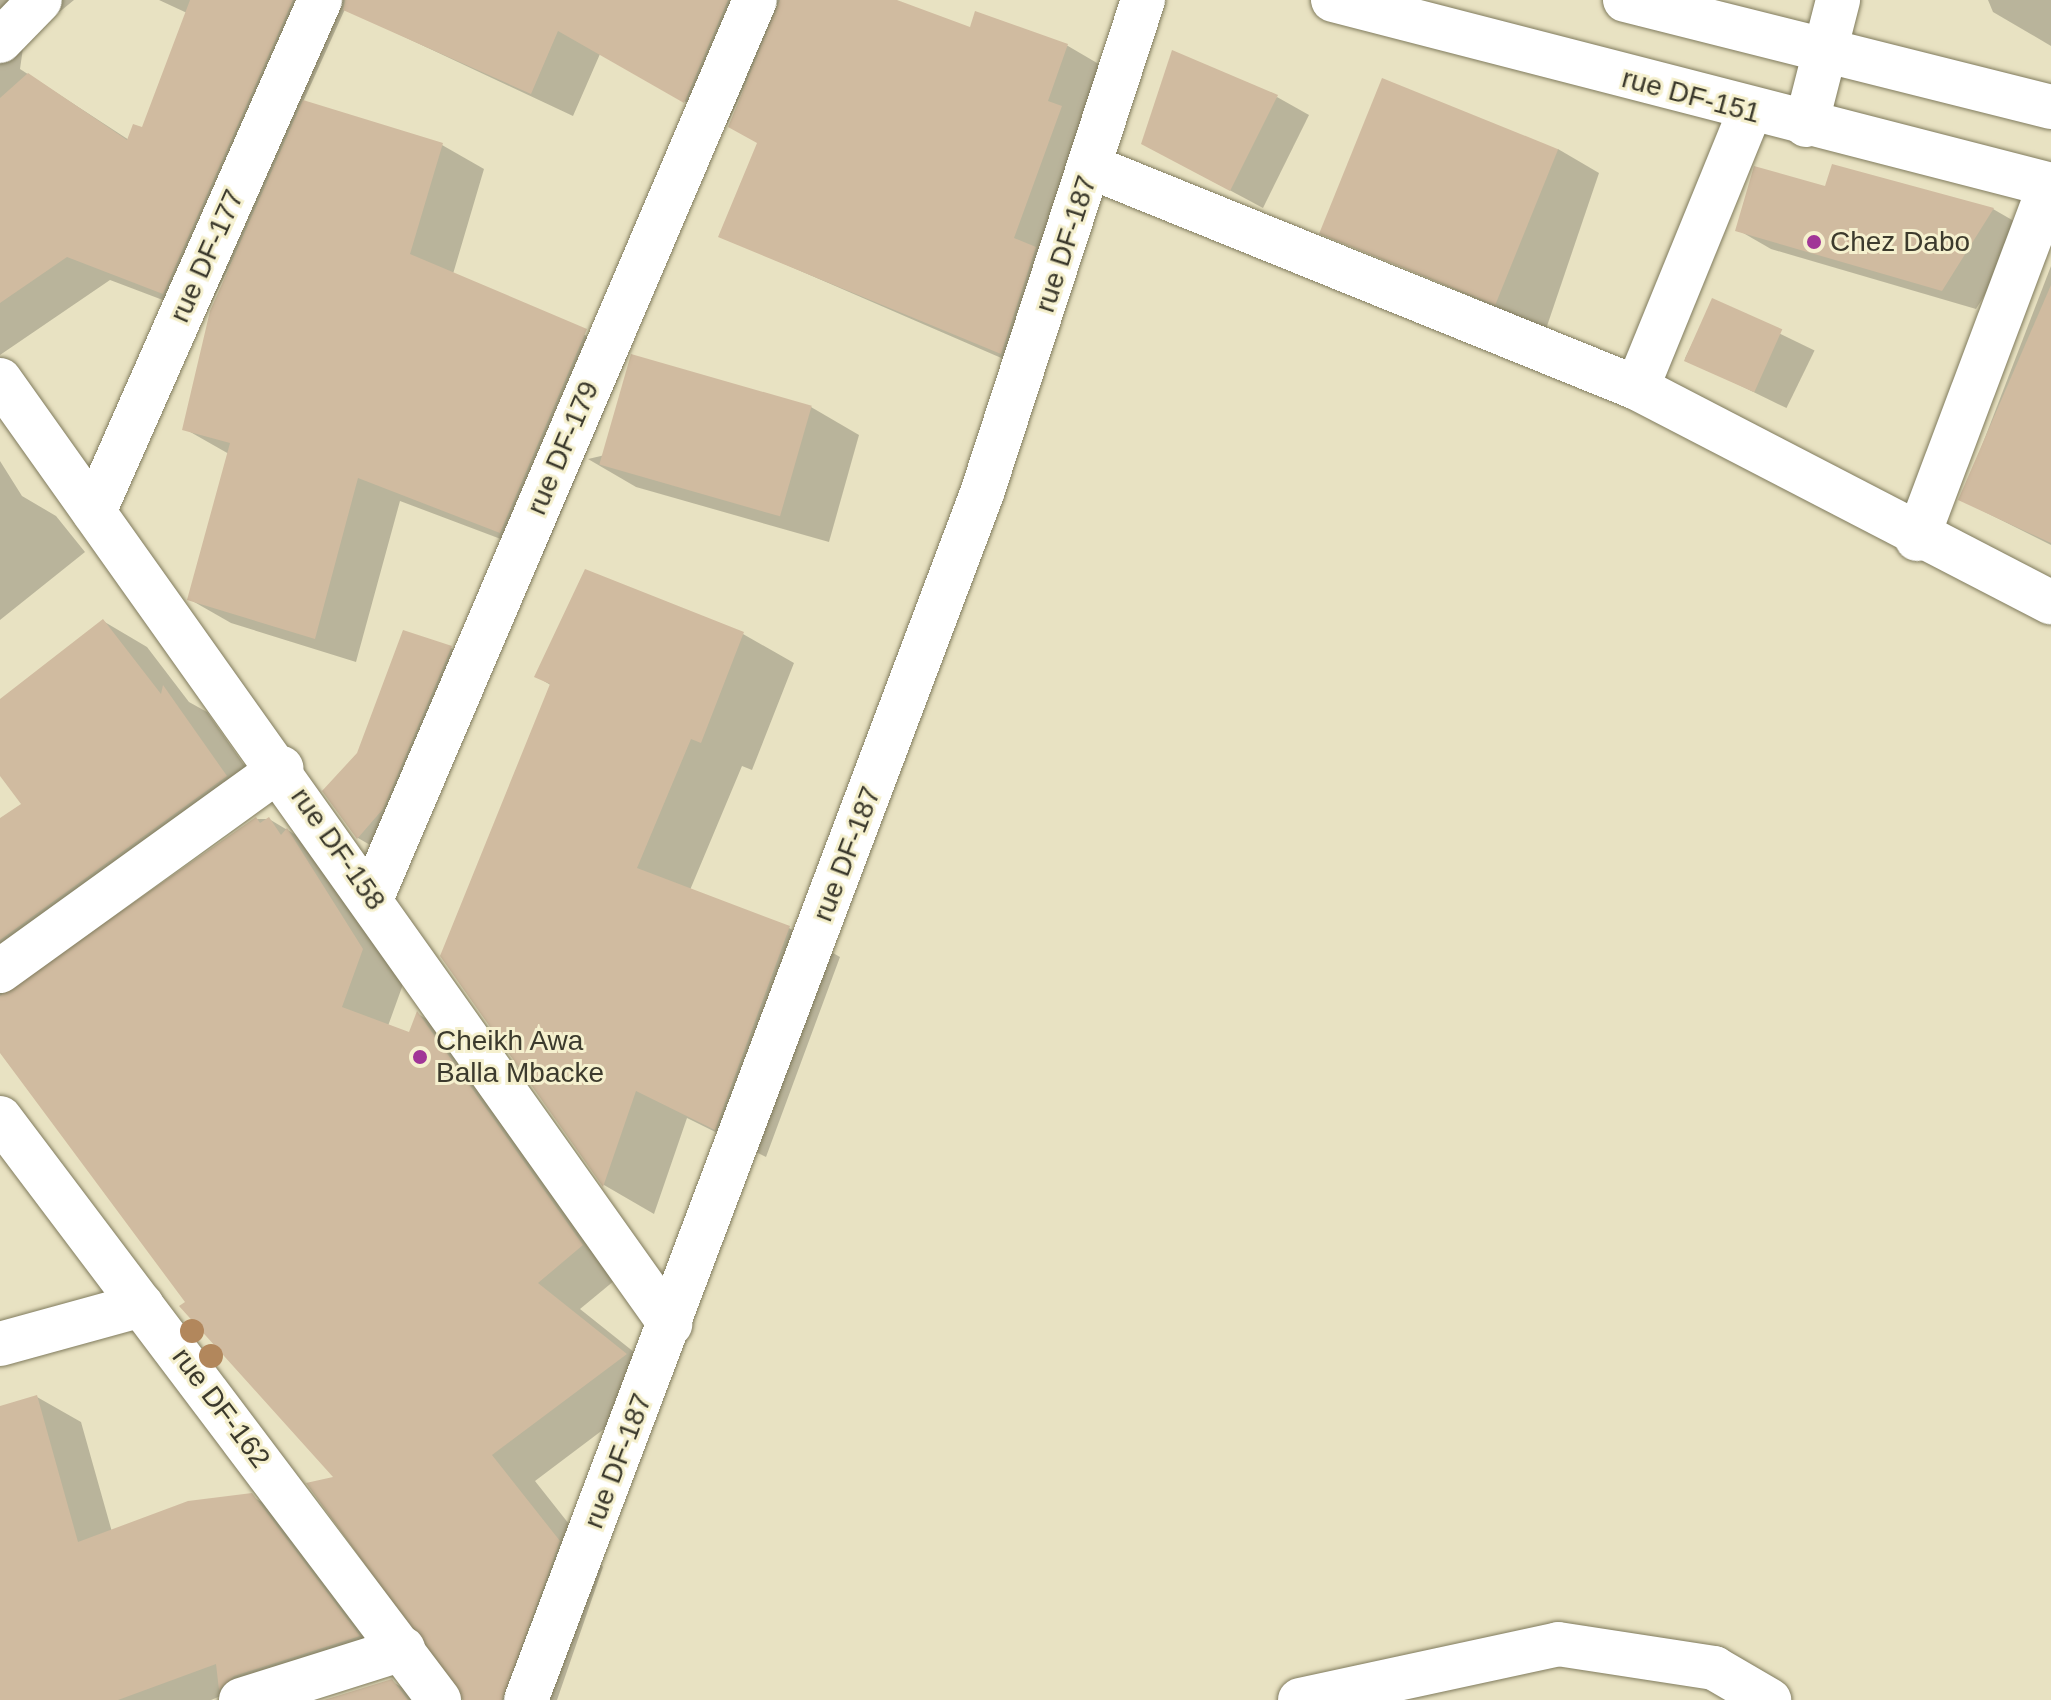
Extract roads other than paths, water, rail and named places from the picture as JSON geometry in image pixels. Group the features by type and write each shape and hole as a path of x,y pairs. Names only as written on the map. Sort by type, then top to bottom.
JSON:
{"street":[{"path":"0,41 40,0"},
{"name":"rue DF-177","path":"94,512 320,0"},
{"name":"rue DF-179","path":"372,897 755,0"},
{"name":"rue DF-187","path":"526,1700 982,493 1091,167 1143,0"},
{"name":"rue DF-151","path":"1333,0 1749,113 2050,185"},
{"path":"1625,0 1825,55 2051,107"},
{"path":"1806,125 1838,0"},
{"path":"1637,388 1749,113"},
{"path":"1091,167 1637,388 1917,539 2051,603"},
{"path":"1917,539 2050,185"},
{"name":"rue DF-158","path":"0,380 281,768 670,1324"},
{"path":"0,971 281,768"},
{"name":"rue DF-162","path":"0,1118 439,1700"},
{"path":"0,1344 142,1305"},
{"path":"1300,1700 1558,1644 1714,1668 1769,1700"},
{"path":"241,1700 403,1649"}],"place":[{"name":"Chez Dabo","path":"1814,242"},
{"name":"Cheikh Awa Balla Mbacke","path":"420,1057"}]}
